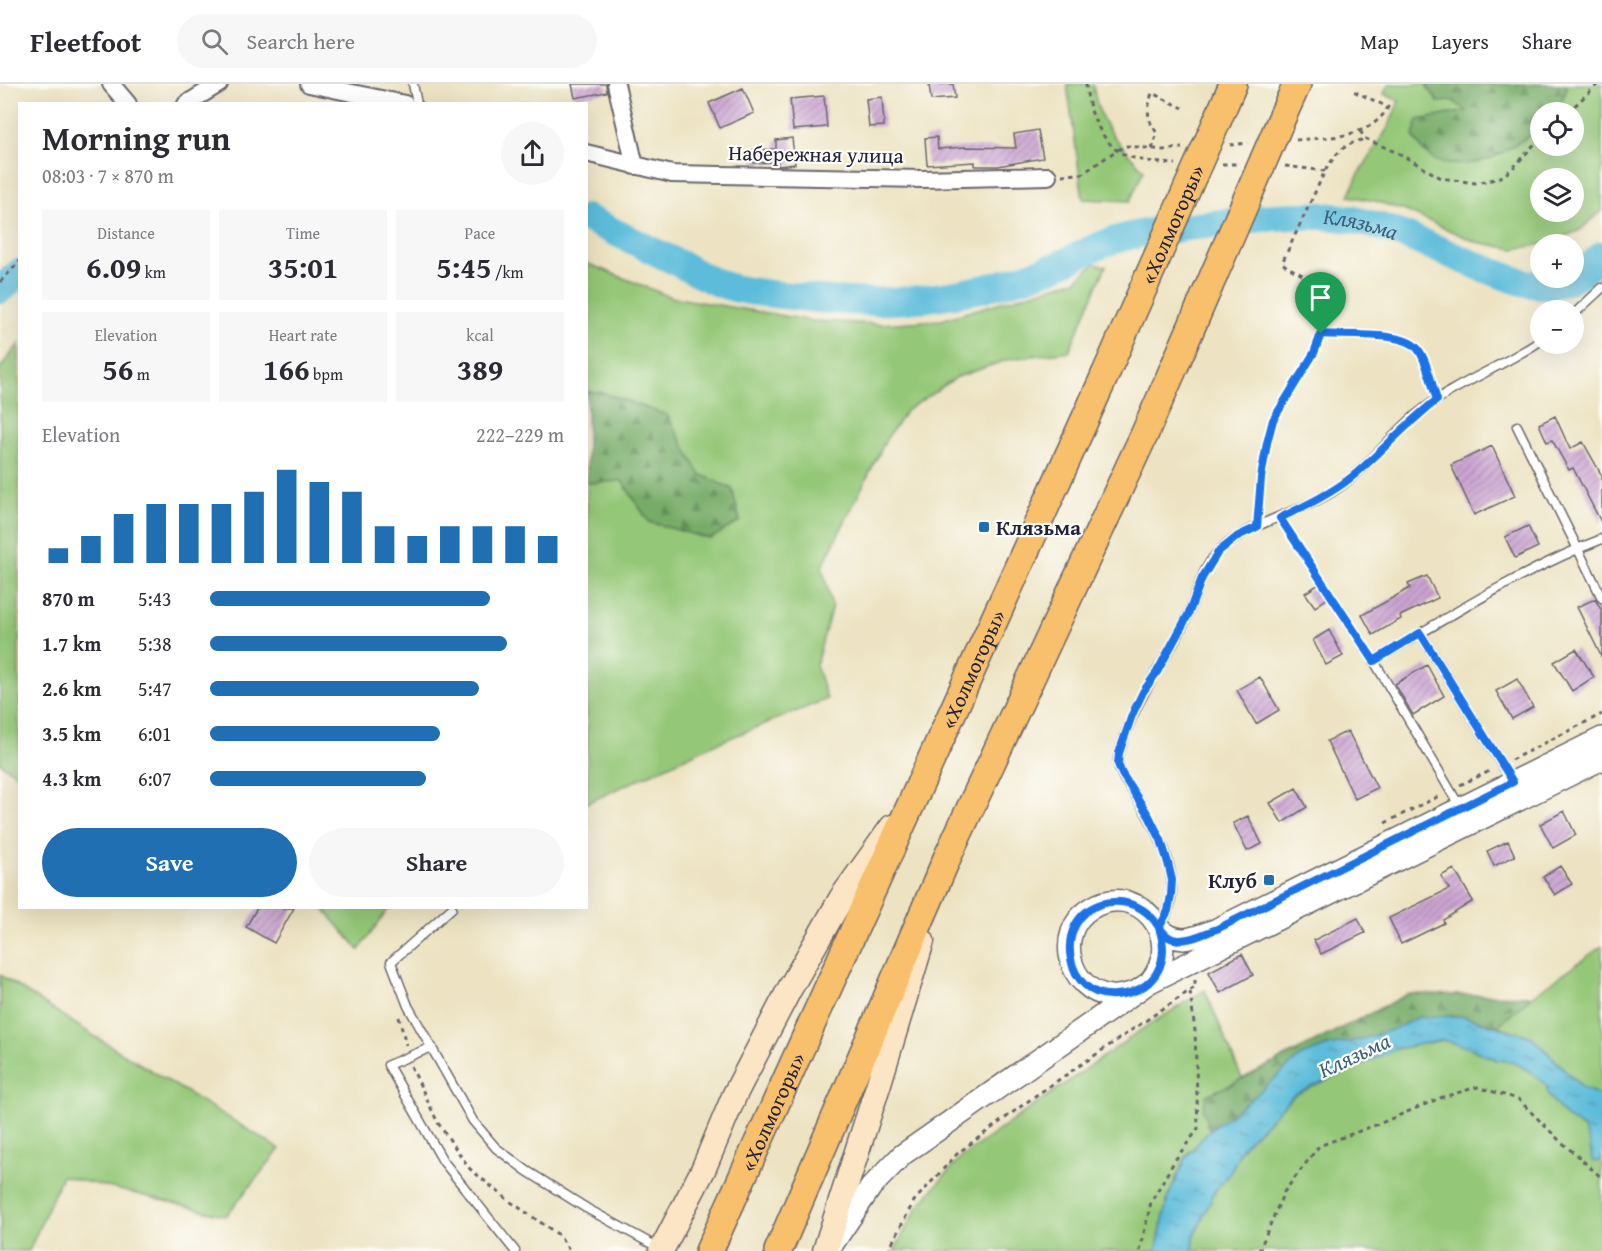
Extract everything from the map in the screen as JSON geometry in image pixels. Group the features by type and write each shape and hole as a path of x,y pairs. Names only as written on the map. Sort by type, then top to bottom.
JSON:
{"highway":[{"name":"«Холмогоры»","path":"709,1251 1105,375 1233,84"},
{"path":"778,1251 947,858 1145,433 1297,84"}],"main road":[{"path":"661,1250 702,1170 735,1095 789,990 842,897 913,799"},
{"path":"827,1251 947,858"}],"street":[{"path":"111,84 126,102"},
{"path":"189,102 219,84"},
{"path":"309,84 395,102"},
{"path":"616,84 635,166"},
{"name":"Набережная улица","path":"588,154 672,174 922,179 1048,176"},
{"path":"1159,928 1164,946 1163,957 1160,967 1144,987 1111,996 1094,991 1078,977 1070,959 1069,941 1074,927 1093,907 1126,902 1142,908 1159,928 1174,939 1187,939 1217,929 1507,773 1602,738"},
{"path":"827,1251 871,1187 902,1155 1144,987 1602,759"}],"lane":[{"path":"412,84 416,102"},
{"path":"1584,305 1602,288"},
{"path":"1159,928 1168,911 1172,880 1161,840 1149,816 1122,774 1118,764 1119,753 1132,715 1188,615 1207,569 1218,552 1238,536 1333,492 1355,475 1416,415 1437,400 1530,348"},
{"path":"1517,426 1602,598"},
{"path":"1455,799 1374,661 1495,591 1578,548 1602,539"},
{"path":"1420,633 1507,773"},
{"path":"451,909 392,962 408,1006 473,1121 496,1148 527,1171 576,1202 661,1250"},
{"path":"432,1047 388,1065 442,1161 515,1251"}],"path":[{"path":"1048,176 1082,174 1117,150 1094,118 1086,84"},
{"path":"1579,102 1598,84"},
{"path":"1351,90 1388,107"},
{"path":"1152,149 1157,133 1149,122 1147,114 1152,93 1183,108"},
{"path":"1360,131 1366,139 1402,155 1441,178 1475,183 1503,176 1530,149"},
{"path":"1257,527 1261,478 1273,420 1314,353 1324,318 1318,290 1309,279 1294,273 1282,263 1324,171 1341,148 1366,139"},
{"path":"0,282 18,263"},
{"path":"1321,334 1395,338 1408,341 1417,347 1437,400"},
{"path":"1280,518 1374,661"},
{"path":"1376,828 1455,799 1507,773 1602,714"},
{"path":"888,1251 914,1201 958,1153 1035,1096 1190,991 1195,987 1195,978"},
{"path":"1140,1251 1151,1202 1175,1160 1198,1129 1195,1031 1190,991"},
{"path":"398,1015 413,1072 438,1123 470,1169 508,1200 559,1235 570,1251"},
{"path":"1259,1251 1284,1192 1319,1146 1440,1098 1477,1087 1518,1099 1602,1178"}],"green space":[{"path":"1067,84 1093,84 1104,122 1117,141 1144,170 1130,201 1083,199"},
{"path":"1388,84 1426,84 1428,89 1453,101 1467,111 1419,120 1422,150 1435,160 1451,164 1501,153 1529,136 1530,130 1530,156 1584,156 1584,102 1561,102 1567,88 1565,84 1602,84 1602,211 1580,230 1570,234 1530,234 1530,246 1514,249 1476,242 1406,211 1349,196 1357,177 1389,126 1399,101 1384,94"},
{"path":"1426,84 1565,84 1567,87 1561,102 1530,102 1530,136 1495,157 1478,162 1442,163 1425,152 1413,136 1418,120 1467,111 1453,101 1438,102"},
{"path":"588,264 671,297 813,321 880,324 941,320 1076,280 1094,264 1106,266 1069,351 1010,359 957,377 907,410 887,438 822,567 832,606 816,665 827,699 715,744 588,803 588,483 622,481 649,522 710,539 740,521 732,489 700,475 667,415 601,392 588,392"},
{"path":"18,345 18,775 0,763 0,368"},
{"path":"588,392 601,392 667,415 700,474 732,489 740,521 710,539 649,522 622,481 588,483"},
{"path":"324,909 388,909 359,950"},
{"path":"1602,946 1602,1096 1583,1088 1532,1037 1498,1026 1532,996"},
{"path":"0,975 94,1036 280,1149 226,1216 62,1176 29,1251 0,1251"},
{"path":"1205,990 1242,1079 1230,1085 1206,1124 1210,1130 1186,1156 1168,1197 1156,1251 894,1251 919,1205 961,1157 1144,1028"},
{"path":"1408,994 1532,996 1498,1026 1461,1016 1420,1017 1394,1029 1359,1040 1328,1046 1302,1056 1210,1130 1203,1110 1206,1095"},
{"path":"1443,1040 1467,1047 1496,1060 1512,1061 1534,1074 1546,1085 1550,1096 1565,1116 1584,1129 1592,1160 1597,1162 1602,1159 1602,1251 1193,1251 1194,1237 1215,1191 1231,1171 1242,1147 1294,1095 1395,1049"}],"water":[{"path":"1461,1016 1532,1037 1583,1088 1602,1096 1602,1159 1597,1162 1592,1160 1584,1129 1565,1116 1549,1096 1546,1085 1534,1074 1512,1061 1496,1060 1467,1047 1443,1040 1395,1049 1294,1095 1242,1147 1231,1171 1215,1191 1194,1237 1193,1251 1156,1251 1168,1197 1187,1156 1210,1130 1250,1100 1301,1056 1328,1046 1359,1040 1394,1029 1419,1017"}],"building":[{"path":"572,84 606,84 607,92 575,98"},
{"path":"929,84 953,84 955,98 931,100"},
{"path":"743,88 754,113 720,128 709,103"},
{"path":"824,96 827,127 793,130 790,99"},
{"path":"882,97 884,126 869,127 866,99"},
{"path":"1038,130 1043,158 998,166 975,166 975,162 927,165 925,138 937,137 938,149 1016,148 1014,134"},
{"path":"792,138 795,164 778,166 778,162 754,163 753,150 776,149 776,140"},
{"path":"1555,416 1570,449 1583,442 1602,476 1602,524 1573,468 1569,470 1552,440 1547,442 1539,424"},
{"path":"1492,446 1515,496 1474,515 1451,465"},
{"path":"1528,526 1538,547 1515,558 1505,537"},
{"path":"1427,576 1438,598 1400,616 1401,619 1373,635 1362,615 1410,588 1408,584"},
{"path":"1319,584 1328,598 1315,607 1305,593"},
{"path":"1595,599 1602,611 1602,658 1577,607"},
{"path":"1329,630 1343,656 1326,665 1313,640"},
{"path":"1576,649 1594,677 1572,691 1554,662"},
{"path":"1427,665 1444,696 1413,715 1395,684"},
{"path":"1260,677 1279,710 1256,724 1237,690"},
{"path":"1517,679 1533,707 1512,719 1496,691"},
{"path":"1348,731 1377,788 1355,799 1327,741"},
{"path":"1296,788 1307,807 1282,823 1270,803"},
{"path":"1564,811 1576,835 1553,848 1540,824"},
{"path":"1248,816 1262,844 1247,851 1233,823"},
{"path":"1508,841 1515,856 1494,866 1487,851"},
{"path":"1560,866 1572,884 1555,895 1543,877"},
{"path":"1454,869 1473,901 1443,920 1444,923 1401,944 1389,918 1449,889 1441,876"},
{"path":"256,909 293,909 274,943 246,927"},
{"path":"1358,918 1365,933 1321,954 1314,940"},
{"path":"1242,954 1253,975 1220,993 1209,972"}],"waterway":[{"name":"Клязьма","path":"588,219 704,277 730,287 770,294 832,300 895,301 956,294 987,288 1056,266 1104,244 1132,235 1276,217 1324,216 1367,223 1409,237 1505,276 1533,284 1548,285 1564,282 1584,271 1602,255"},
{"name":"Клязьма","path":"0,290 18,274"}],"place":[{"name":"Клязьма","path":"984,527"},
{"name":"Клуб","path":"1269,880"}],"route":[{"path":"1321,334 1314,353 1273,420 1261,478 1257,527 1238,536 1218,552 1202,578 1188,615 1132,715 1119,753 1118,764 1122,774 1149,816 1161,840 1172,880 1168,911 1159,928 1164,946 1160,967 1150,982 1137,991 1111,996 1094,991 1078,977 1070,959 1069,941 1074,927 1093,907 1102,903 1126,902 1142,908 1159,928 1174,939 1187,939 1217,929 1513,782 1420,633 1374,661 1280,518 1333,492 1355,475 1416,415 1437,400 1417,347 1408,341 1395,338 1321,334"}]}
